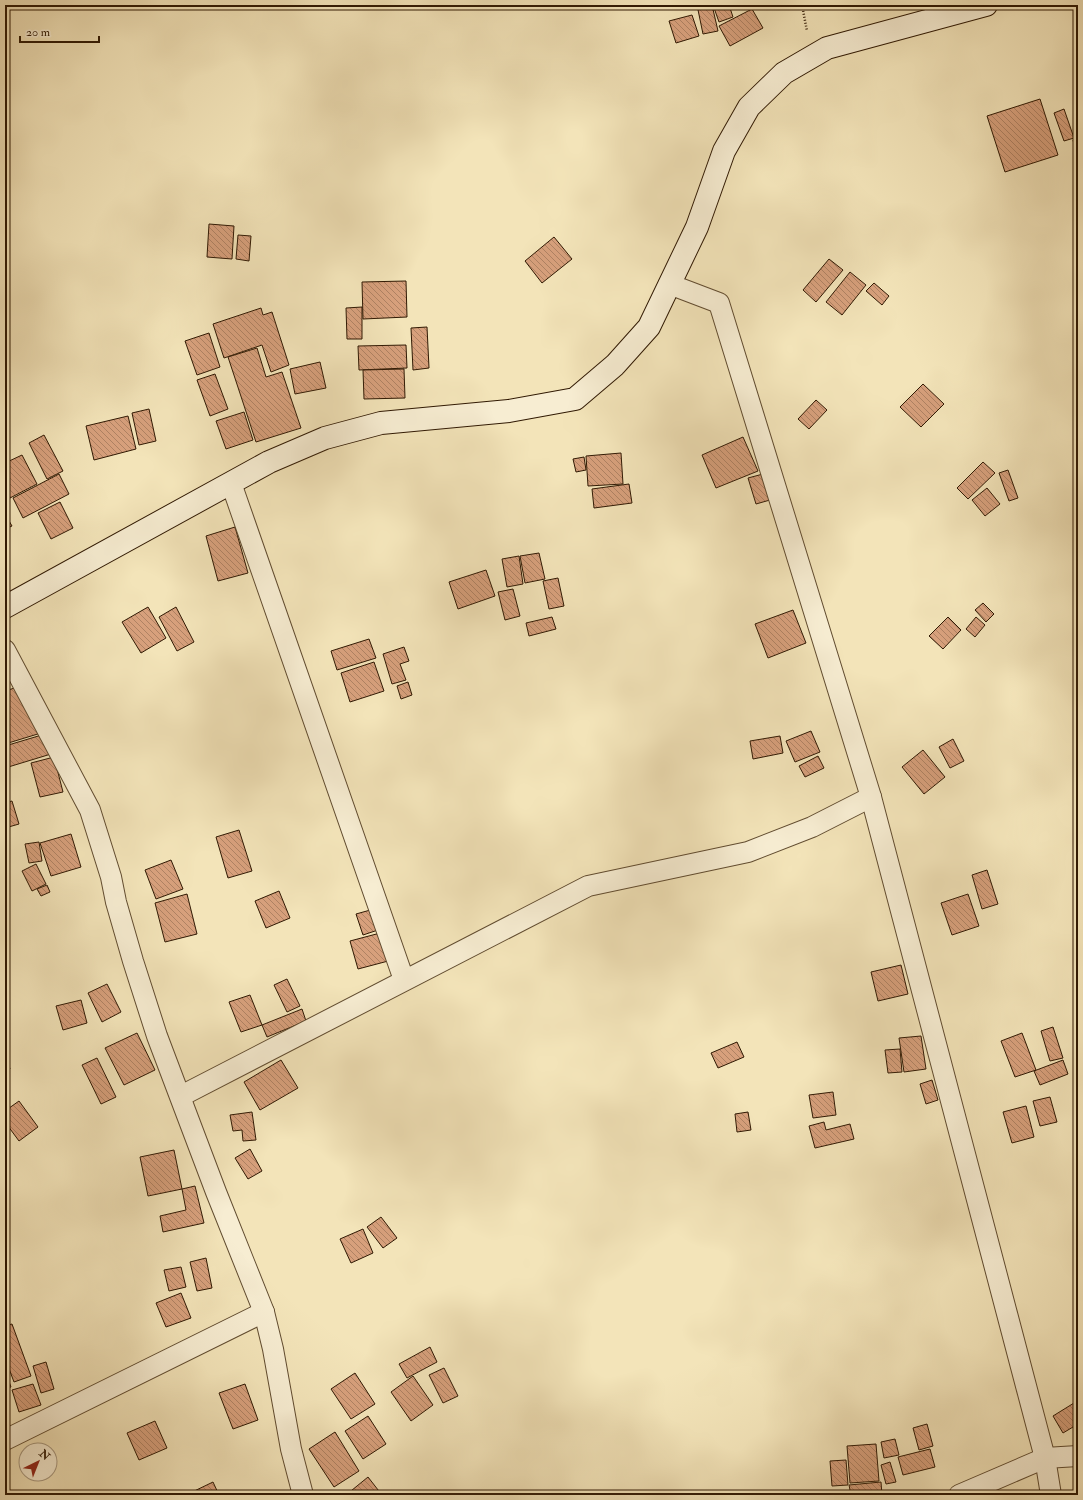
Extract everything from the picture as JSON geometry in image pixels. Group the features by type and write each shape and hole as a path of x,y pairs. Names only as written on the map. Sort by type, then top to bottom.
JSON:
{"main road":[{"path":"5,606 269,462 325,438 381,424 509,411 575,399 615,365 649,328 697,227 724,151 749,107 784,73 827,48 986,5"}],"street":[{"path":"669,284 719,302 871,797 1045,1458 1051,1495"},
{"path":"231,483 404,980"},
{"path":"5,650 90,810 111,877 116,902 133,960 157,1036 181,1096 216,1192 264,1312 273,1348 291,1449 303,1495"},
{"path":"181,1096 588,886 748,852 812,827 871,797"},
{"path":"5,1440 264,1312"},
{"path":"959,1495 1045,1458 1078,1456"}],"building":[{"path":"697,5 712,5 718,31 703,34"},
{"path":"713,5 729,5 733,17 719,22"},
{"path":"752,9 763,28 730,46 719,26"},
{"path":"692,15 699,36 676,43 669,21"},
{"path":"1040,99 1058,155 1005,172 987,116"},
{"path":"1064,109 1074,138 1064,141 1054,113"},
{"path":"1078,139 1078,152 1076,153 1073,140"},
{"path":"209,224 234,226 232,259 207,257"},
{"path":"238,235 251,236 249,261 236,259"},
{"path":"554,237 572,259 542,283 525,261"},
{"path":"829,259 843,270 816,302 803,290"},
{"path":"850,272 866,285 842,315 826,302"},
{"path":"406,281 407,317 363,319 362,282"},
{"path":"874,283 889,296 882,305 866,291"},
{"path":"362,307 362,339 347,339 346,308"},
{"path":"261,308 263,315 272,312 289,365 271,372 262,345 224,358 213,324"},
{"path":"427,327 429,368 413,370 411,328"},
{"path":"209,333 220,367 197,375 185,341"},
{"path":"406,345 407,368 359,370 358,346"},
{"path":"257,348 266,377 282,372 301,428 256,442 228,357"},
{"path":"320,362 326,388 295,394 290,369"},
{"path":"404,369 405,398 364,399 363,370"},
{"path":"215,374 228,409 210,416 197,380"},
{"path":"923,384 944,404 921,427 900,407"},
{"path":"816,400 827,410 809,429 798,419"},
{"path":"149,409 156,441 139,445 132,413"},
{"path":"244,412 253,440 226,449 216,421"},
{"path":"128,416 136,449 94,460 86,426"},
{"path":"44,435 63,471 47,479 29,443"},
{"path":"743,437 758,471 716,488 702,455"},
{"path":"621,453 623,484 588,486 586,456"},
{"path":"22,455 37,484 10,498 5,488 5,463"},
{"path":"584,457 586,470 576,472 573,459"},
{"path":"983,462 995,473 968,499 957,488"},
{"path":"1008,470 1018,498 1009,501 999,473"},
{"path":"59,474 69,494 23,518 13,498"},
{"path":"763,474 770,500 756,504 748,478"},
{"path":"629,484 632,503 594,508 592,489"},
{"path":"987,488 1000,504 985,516 972,500"},
{"path":"60,502 73,528 51,539 38,513"},
{"path":"5,514 12,526 5,529"},
{"path":"235,527 248,573 218,581 206,536"},
{"path":"539,553 545,579 525,583 520,556"},
{"path":"519,556 523,584 507,587 502,559"},
{"path":"486,570 495,596 458,609 449,582"},
{"path":"558,578 564,606 549,609 543,581"},
{"path":"513,589 520,616 505,620 498,592"},
{"path":"983,603 994,614 986,622 975,610"},
{"path":"148,607 166,638 141,653 122,622"},
{"path":"176,607 194,642 177,651 159,617"},
{"path":"793,610 806,643 768,658 755,624"},
{"path":"552,617 556,629 529,636 526,623"},
{"path":"948,617 961,630 943,649 929,636"},
{"path":"976,617 985,625 975,637 966,629"},
{"path":"369,639 376,658 337,670 331,651"},
{"path":"404,647 409,661 400,664 406,680 392,684 383,654"},
{"path":"374,662 384,691 350,702 341,673"},
{"path":"408,682 412,695 401,699 397,686"},
{"path":"24,685 41,733 5,744 5,691"},
{"path":"811,731 820,752 795,762 786,741"},
{"path":"45,734 51,754 5,768 5,746"},
{"path":"780,736 783,753 753,759 750,741"},
{"path":"953,739 964,761 950,768 939,747"},
{"path":"923,750 945,777 924,794 902,767"},
{"path":"818,756 824,768 805,777 799,766"},
{"path":"54,757 63,792 40,797 31,763"},
{"path":"12,801 19,824 5,828 5,803"},
{"path":"239,830 252,871 228,878 216,837"},
{"path":"71,834 81,867 51,876 40,843"},
{"path":"39,842 42,861 29,863 25,844"},
{"path":"171,860 183,889 156,899 145,870"},
{"path":"36,864 46,884 32,891 22,871"},
{"path":"987,870 998,904 982,909 972,875"},
{"path":"47,885 50,892 41,896 37,889"},
{"path":"279,891 290,918 266,928 255,901"},
{"path":"187,894 197,934 165,942 155,903"},
{"path":"968,894 979,926 952,935 941,903"},
{"path":"374,909 381,929 363,935 356,914"},
{"path":"384,932 392,960 358,969 350,941"},
{"path":"901,965 908,994 878,1001 871,972"},
{"path":"287,979 300,1006 287,1012 274,985"},
{"path":"107,984 121,1012 102,1022 88,993"},
{"path":"250,995 262,1025 241,1032 229,1002"},
{"path":"81,1000 87,1023 63,1030 56,1006"},
{"path":"302,1009 306,1021 267,1037 262,1025"},
{"path":"1053,1027 1063,1058 1050,1061 1041,1031"},
{"path":"137,1033 155,1070 124,1085 105,1048"},
{"path":"1022,1033 1036,1070 1015,1077 1001,1041"},
{"path":"921,1036 926,1069 904,1072 899,1038"},
{"path":"737,1042 744,1057 718,1068 711,1053"},
{"path":"900,1049 902,1072 888,1073 885,1050"},
{"path":"5,1053 10,1069 5,1071"},
{"path":"97,1058 116,1097 101,1104 82,1065"},
{"path":"281,1060 298,1088 260,1110 244,1082"},
{"path":"1063,1060 1068,1074 1040,1085 1034,1071"},
{"path":"932,1080 938,1100 926,1104 920,1084"},
{"path":"833,1092 836,1115 813,1118 809,1095"},
{"path":"1050,1097 1057,1122 1040,1126 1033,1101"},
{"path":"19,1101 38,1127 19,1141 5,1122 5,1111"},
{"path":"1026,1106 1034,1137 1012,1143 1003,1112"},
{"path":"252,1112 256,1140 243,1141 242,1130 233,1131 230,1115"},
{"path":"748,1112 751,1130 737,1132 735,1114"},
{"path":"824,1122 826,1130 850,1124 854,1139 815,1148 809,1126"},
{"path":"250,1149 262,1171 248,1179 235,1158"},
{"path":"174,1150 182,1189 148,1196 140,1157"},
{"path":"195,1186 204,1223 163,1232 160,1216 186,1210 182,1189"},
{"path":"381,1217 397,1238 383,1248 367,1227"},
{"path":"363,1229 373,1253 351,1263 340,1239"},
{"path":"206,1258 212,1288 197,1291 190,1262"},
{"path":"181,1267 186,1287 169,1291 164,1270"},
{"path":"181,1293 191,1318 166,1327 156,1303"},
{"path":"12,1324 31,1376 14,1382 5,1358 5,1326"},
{"path":"430,1347 437,1362 407,1378 399,1364"},
{"path":"46,1362 54,1389 41,1393 33,1366"},
{"path":"444,1368 458,1396 443,1403 429,1375"},
{"path":"5,1371 11,1387 5,1389"},
{"path":"355,1373 375,1404 351,1419 331,1389"},
{"path":"413,1376 433,1405 411,1421 391,1392"},
{"path":"33,1384 41,1405 19,1412 12,1390"},
{"path":"245,1384 258,1420 233,1429 219,1393"},
{"path":"1074,1403 1078,1409 1078,1424 1063,1433 1053,1416"},
{"path":"368,1416 386,1444 363,1459 345,1431"},
{"path":"155,1421 167,1448 139,1460 127,1433"},
{"path":"927,1424 933,1446 919,1450 913,1428"},
{"path":"335,1432 359,1471 334,1487 309,1449"},
{"path":"895,1439 899,1455 884,1458 881,1442"},
{"path":"876,1444 879,1481 850,1483 847,1446"},
{"path":"930,1449 935,1467 903,1475 898,1457"},
{"path":"846,1460 848,1485 832,1486 830,1461"},
{"path":"890,1462 896,1482 886,1484 881,1465"},
{"path":"368,1477 382,1495 346,1495"},
{"path":"213,1482 219,1495 186,1495"},
{"path":"881,1482 882,1495 851,1495 849,1485"}]}
